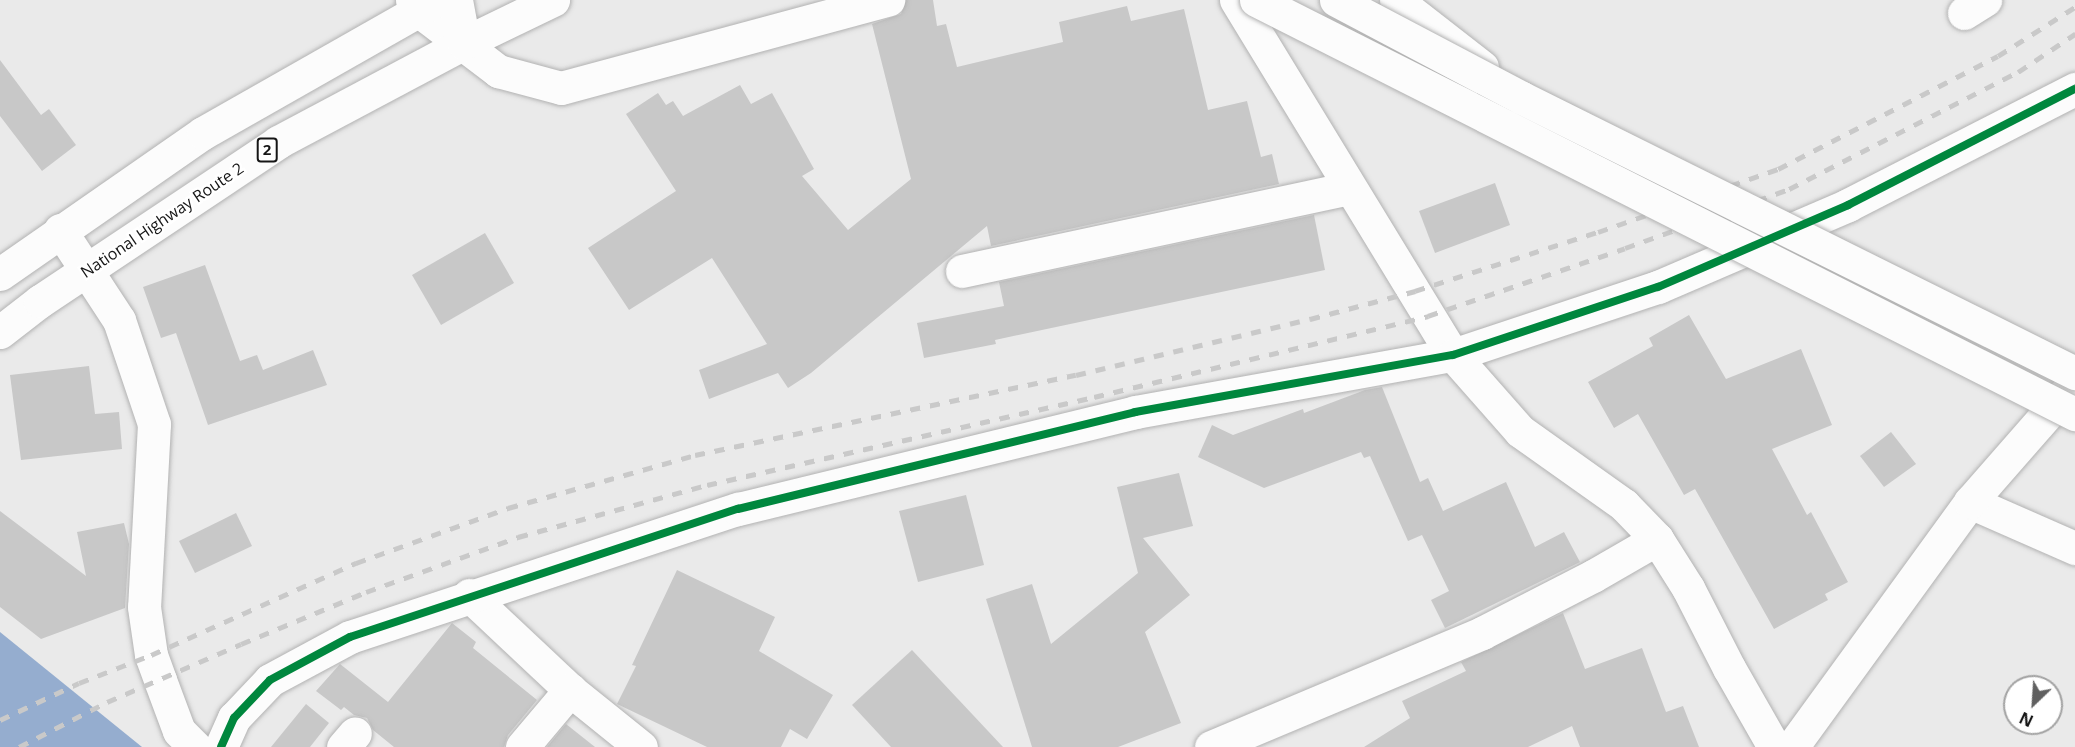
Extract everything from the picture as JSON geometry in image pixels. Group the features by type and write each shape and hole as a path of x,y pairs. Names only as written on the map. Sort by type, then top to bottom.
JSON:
{"main road":[{"path":"456,0 464,43"},
{"name":"National Highway Route 2","path":"0,332 40,301 87,272 278,142 464,43 553,0"},
{"path":"0,274 60,230 203,133 422,3 464,43 498,71 561,88 888,0"},
{"path":"1236,0 1453,355 1520,431 1623,505 1657,539 1688,588 1729,668 1774,747"},
{"path":"1256,0 2075,414"},
{"path":"1336,0 1521,98 2075,374"},
{"path":"1396,0 1521,98"},
{"path":"222,747 234,718 270,680 350,637 469,595 738,509 1101,420 1453,355 1668,282 1848,205 2075,89"},
{"path":"962,271 1349,188"},
{"path":"60,230 119,320 154,424 144,607 151,655 160,680 179,731 195,747"},
{"path":"1791,747 1970,502 2075,382"},
{"path":"1970,502 2075,548"},
{"path":"1211,747 1482,633 1593,576 1657,539"},
{"path":"469,595 570,690 641,747"},
{"path":"522,747 570,690"}],"water":[{"path":"0,632 142,747 0,747"}],"building":[{"path":"906,0 933,0 937,26 946,24 957,67 1063,42 1059,22 1127,6 1131,21 1184,9 1208,110 1247,101 1261,157 1272,154 1279,184 991,246 987,226 811,373 788,388 778,373 709,399 699,370 767,344 712,258 629,310 588,248 676,191 626,114 658,93 666,105 673,101 683,116 740,85 751,104 772,93 814,169 802,176 848,230 911,179 872,24 901,14"},
{"path":"0,60 41,115 49,109 76,145 42,171 0,116"},
{"path":"1495,183 1510,225 1435,253 1419,211"},
{"path":"1314,215 1325,270 995,340 996,344 924,358 917,323 1004,306 999,282"},
{"path":"485,233 514,283 441,325 412,275"},
{"path":"205,265 240,361 257,355 263,370 313,350 327,385 208,425 176,333 161,338 143,287"},
{"path":"1689,315 1726,379 1801,349 1832,425 1772,449 1807,515 1811,512 1848,582 1825,594 1828,600 1774,629 1695,489 1684,495 1638,414 1614,428 1588,382 1653,346 1649,338"},
{"path":"89,366 95,414 119,412 122,449 21,460 10,375"},
{"path":"1382,387 1420,482 1428,478 1443,511 1506,482 1535,547 1564,532 1580,562 1445,628 1431,600 1449,591 1422,535 1408,541 1370,456 1364,458 1361,452 1264,488 1198,457 1212,425 1233,435 1303,409 1304,413 1365,390"},
{"path":"1891,432 1916,464 1884,487 1860,456"},
{"path":"1179,473 1193,526 1143,538 1190,595 1145,632 1181,723 1118,747 1032,747 986,599 1032,584 1051,644 1138,573 1117,487"},
{"path":"966,495 984,565 918,582 899,511"},
{"path":"0,511 86,576 77,532 124,523 129,544 125,608 41,639 0,607"},
{"path":"236,513 252,546 195,573 179,541"},
{"path":"677,570 775,617 759,651 833,695 807,739 790,729 781,747 707,747 617,704 636,666 632,665"},
{"path":"1563,613 1585,669 1642,648 1666,712 1683,706 1699,747 1580,747 1572,726 1528,747 1364,747 1410,718 1402,701 1466,671 1461,662"},
{"path":"452,623 476,642 473,648 537,700 508,735 504,747 394,747 373,730 367,718 354,715 344,707 341,710 316,691 340,664 388,702"},
{"path":"912,650 1003,747 891,747 852,705"},
{"path":"306,704 329,723 310,747 271,747"},
{"path":"566,724 595,747 547,747"}],"railway":[{"path":"0,720 79,683 151,655 356,563 508,508 695,455 1076,375 1310,319 1415,291 1598,232 1778,169 1998,56 2075,7"},
{"path":"19,747 107,702 241,644 366,592 518,537 707,485 1094,397 1428,316 1625,248 1789,189 2018,72 2075,34"}],"cycle path":[{"path":"221,747 234,718 270,680 350,637 738,509 1135,412 1453,355 1658,287 1848,205 2075,89"}]}
